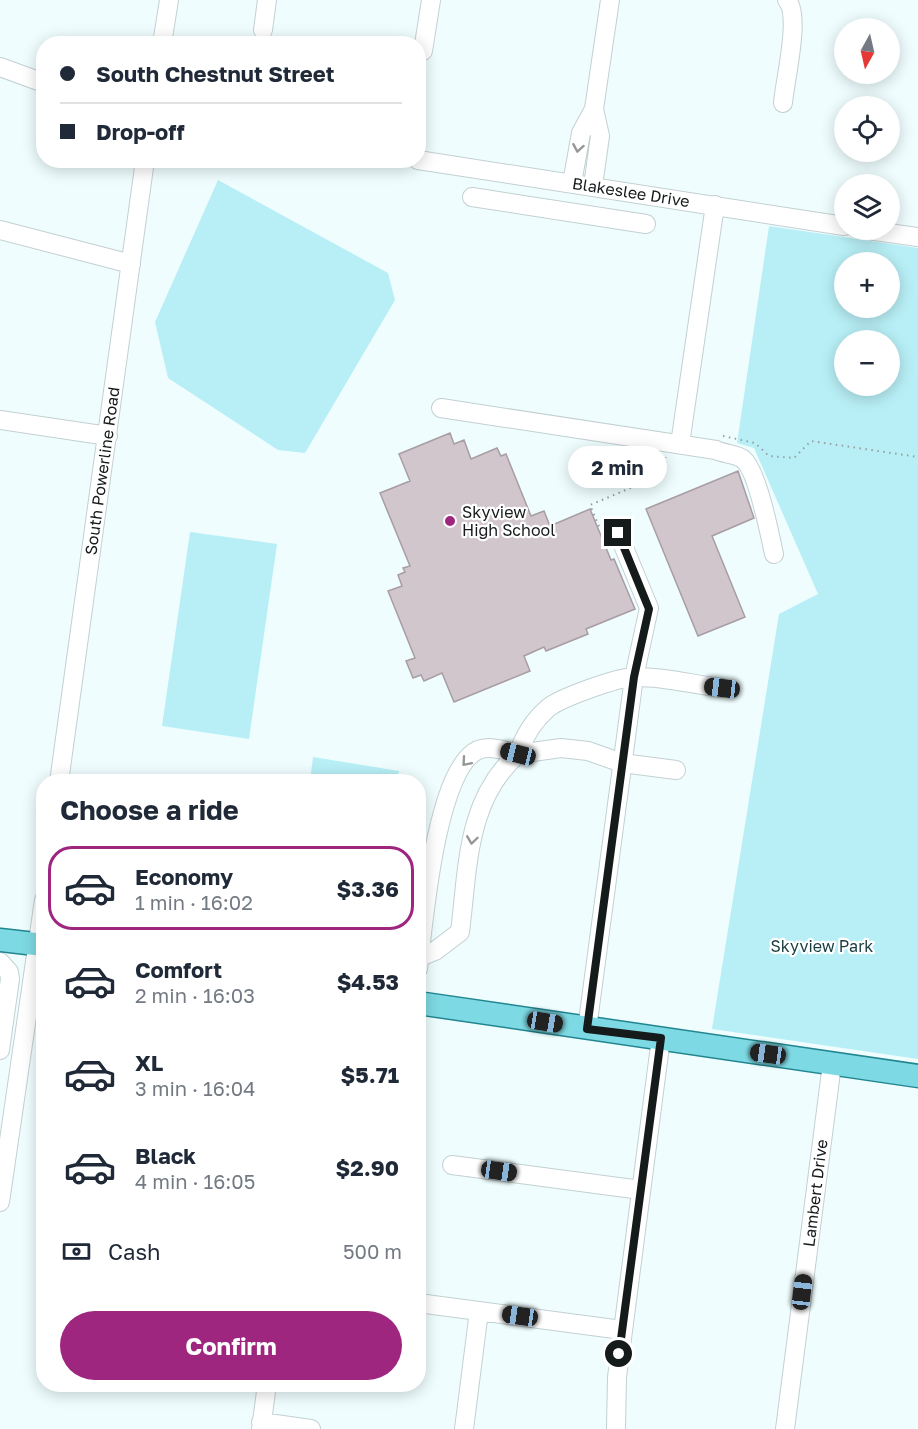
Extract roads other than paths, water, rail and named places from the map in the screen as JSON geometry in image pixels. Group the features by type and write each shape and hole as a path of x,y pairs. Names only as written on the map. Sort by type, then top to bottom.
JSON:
{"main road":[{"path":"0,940 36,944"},
{"path":"426,1004 918,1076"}],"street":[{"path":"163,36 169,0"},
{"path":"263,30 267,0"},
{"path":"425,36 431,0"},
{"path":"572,183 581,133 594,109 610,0"},
{"path":"783,103 794,27 790,3"},
{"path":"0,67 36,80"},
{"path":"593,186 600,136 594,109"},
{"name":"Blakeslee Drive","path":"426,161 834,224"},
{"name":"South Powerline Road","path":"59,774 145,168"},
{"path":"512,203 516,175"},
{"path":"472,197 646,224"},
{"path":"674,443 715,206"},
{"path":"0,230 131,264"},
{"path":"900,234 918,237"},
{"path":"441,408 716,450 743,459 764,506 774,554"},
{"path":"0,420 108,436"},
{"path":"587,1029 634,677 649,609 618,533"},
{"path":"426,958 460,932 473,830 478,809 489,786 505,765 518,754 523,739 533,723 550,706 609,681 634,677 722,688"},
{"path":"426,915 439,826 449,788 460,767 475,751 489,747 518,754 561,748 588,751 622,763 676,770"},
{"path":"0,962 9,972 10,979 0,1050"},
{"path":"0,1202 4,1136 36,966"},
{"path":"616,1429 617,1377 622,1330 661,1038"},
{"name":"Lambert Drive","path":"785,1429 832,1064"},
{"path":"452,1165 641,1190"},
{"path":"426,1304 622,1330"},
{"path":"464,1429 479,1311"},
{"path":"266,1392 261,1425 311,1429"}],"place":[{"name":"Skyview High School","path":"450,521"}],"park label":[{"name":"Skyview Park","path":"822,946"}]}
